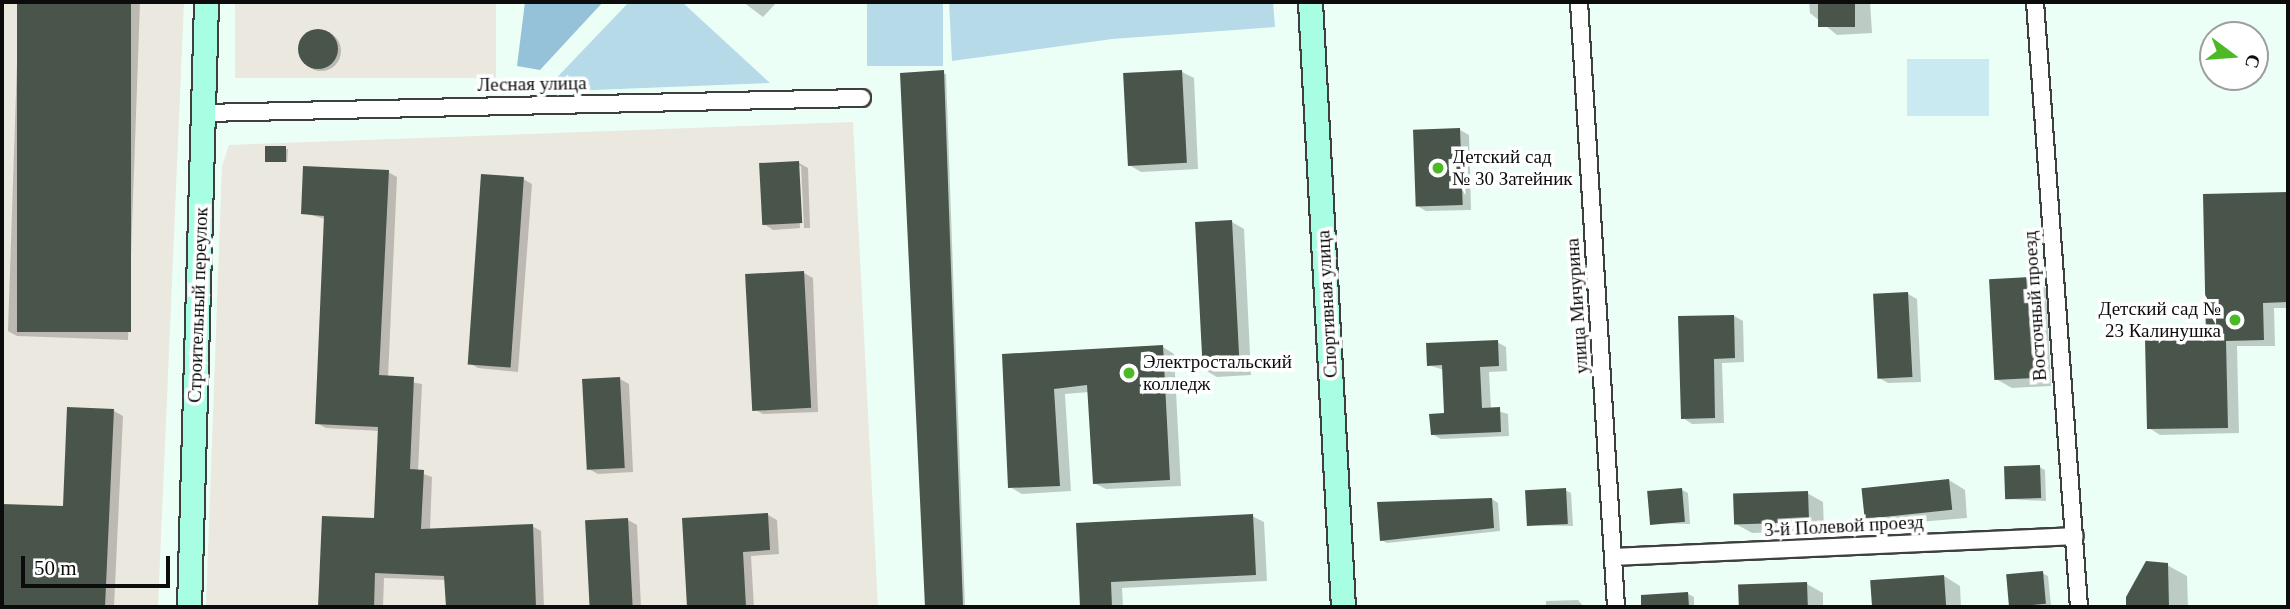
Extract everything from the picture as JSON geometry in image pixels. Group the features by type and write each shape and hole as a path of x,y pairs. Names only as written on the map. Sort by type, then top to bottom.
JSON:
{"street":[{"name":"Строительный переулок","path":"189,607 206,2"},
{"name":"Спортивная улица","path":"1310,2 1343,607"},
{"name":"улица Мичурина","path":"1578,2 1615,557 1616,607"},
{"name":"Восточный проезд","path":"2035,2 2079,607"},
{"name":"Лесная улица","path":"204,113 862,98"},
{"name":"3-й Полевой проезд","path":"1615,557 2075,536"}],"shaded area":[{"path":"2,2 184,2 158,607 2,607"},
{"path":"235,2 496,2 496,78 235,78"},
{"path":"525,2 603,2 540,70 517,66"},
{"path":"629,2 682,2 770,83 543,92"},
{"path":"867,2 943,2 943,66 867,66"},
{"path":"949,2 1273,2 1275,27 1112,39 952,61"},
{"path":"1907,59 1989,59 1989,116 1907,116"},
{"path":"853,122 878,607 206,607 222,166 229,145"}],"building":[{"path":"17,2 131,2 131,332 17,332"},
{"path":"1818,2 1855,2 1855,27 1818,27"},
{"path":"318,29 332,35 338,49 332,63 318,69 304,63 298,49 304,35"},
{"path":"944,70 963,607 925,607 900,73"},
{"path":"1182,70 1187,163 1128,166 1123,73"},
{"name":"Детский сад № 30 Затейник","path":"1460,128 1463,205 1416,207 1413,130"},
{"path":"265,146 286,146 286,162 265,162"},
{"path":"799,161 802,223 762,225 759,163"},
{"path":"303,166 389,170 379,375 414,377 410,469 424,470 421,529 533,524 536,607 446,607 444,576 375,573 374,607 318,607 322,516 374,518 378,427 315,424 324,216 301,214"},
{"path":"481,174 524,177 511,368 468,365"},
{"name":"Детский сад № 23 Калинушка","path":"2288,192 2288,302 2263,303 2264,340 2226,341 2228,428 2147,429 2145,339 2206,338 2203,194"},
{"path":"1232,220 1240,369 1203,371 1195,222"},
{"path":"804,271 811,408 752,411 745,274"},
{"path":"2030,277 2035,378 1994,380 1989,279"},
{"path":"1908,292 1912,377 1877,379 1873,294"},
{"path":"1734,315 1735,358 1714,359 1715,418 1681,419 1678,316"},
{"path":"1498,340 1499,366 1480,367 1482,408 1500,407 1501,432 1431,435 1429,414 1444,413 1442,365 1427,366 1426,343"},
{"path":"1163,345 1170,480 1093,484 1087,385 1054,389 1060,486 1008,488 1002,354"},
{"path":"620,377 625,468 587,470 582,379"},
{"path":"67,407 114,409 105,607 2,607 2,504 63,506"},
{"path":"2040,465 2041,498 2005,499 2004,466"},
{"path":"1949,479 1952,510 1865,519 1861,488"},
{"path":"1566,488 1568,524 1527,526 1525,490"},
{"path":"1682,488 1685,522 1650,525 1647,491"},
{"path":"1808,491 1809,522 1734,525 1733,494"},
{"path":"1492,498 1494,528 1380,541 1377,502"},
{"path":"768,513 770,550 743,552 746,607 687,607 682,518"},
{"path":"1253,514 1256,575 1111,582 1112,607 1080,607 1076,523"},
{"path":"628,518 633,607 590,607 585,520"},
{"path":"2146,561 2168,563 2169,607 2126,607 2126,597"},
{"path":"2043,571 2046,604 2009,607 2006,574"},
{"path":"1944,575 1946,605 1872,607 1870,580"},
{"path":"1807,582 1808,607 1739,607 1738,584"},
{"path":"1688,592 1689,607 1641,607 1641,595"}],"place":[{"name":"Детский сад № 30 Затейник","path":"1438,168"},
{"name":"Детский сад № 23 Калинушка","path":"2235,320"},
{"name":"Электростальский колледж","path":"1129,373"}]}
